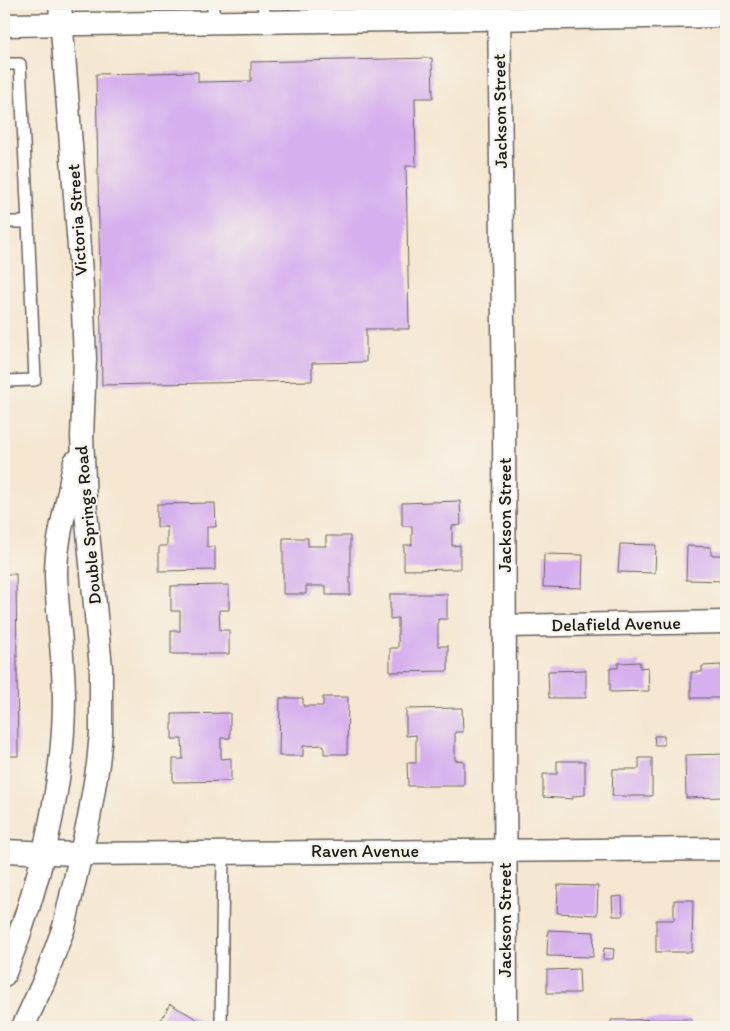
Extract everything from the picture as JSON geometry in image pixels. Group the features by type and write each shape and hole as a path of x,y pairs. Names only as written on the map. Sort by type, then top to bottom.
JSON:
{"street":[{"path":"4,25 61,14 499,12 726,16"},
{"name":"Jackson Street","path":"499,12 504,404 506,1027"},
{"name":"Victoria Street","path":"61,14 82,286 84,359 82,437"},
{"name":"Double Springs Road","path":"4,975 25,917 43,853 59,772 64,666 56,588 57,558 63,518 82,437"},
{"name":"Double Springs Road","path":"23,1027 56,952 81,854 98,764 102,701 98,634 86,532 82,437"},
{"name":"Delafield Avenue","path":"505,626 726,622"},
{"name":"Raven Avenue","path":"4,852 81,854 726,849"}],"lane":[{"path":"4,64 20,64 35,380 4,381"},
{"path":"4,222 28,222"},
{"path":"221,1027 224,852"}],"building":[{"path":"432,58 433,98 415,98 416,166 406,166 409,329 366,329 366,362 312,363 312,381 102,385 96,74 198,72 198,82 251,81 251,62"},
{"path":"460,501 461,525 452,526 452,546 460,545 460,569 404,570 404,545 412,545 412,526 402,526 402,503"},
{"path":"215,503 216,527 207,527 207,547 215,546 215,570 159,571 159,546 167,546 167,527 157,527 157,504"},
{"path":"326,536 350,536 350,595 326,595 326,586 306,586 306,594 283,594 283,538 308,538 308,546 326,546"},
{"path":"620,544 656,545 655,573 618,572"},
{"path":"687,546 711,547 711,555 726,555 726,581 686,580"},
{"path":"544,554 583,555 582,588 543,587"},
{"path":"4,574 16,574 18,756 4,756"},
{"path":"229,585 229,610 219,610 220,630 229,630 229,654 171,654 171,631 180,631 180,611 171,611 171,586"},
{"path":"390,594 447,594 447,619 438,619 438,646 448,646 448,671 390,672 390,648 398,648 398,618 390,619"},
{"path":"640,662 640,668 648,667 649,691 610,692 610,668 618,668 618,663"},
{"path":"721,665 722,672 726,671 726,698 691,698 691,672 702,672 702,666"},
{"path":"586,670 586,698 549,698 548,671"},
{"path":"323,697 348,697 347,754 324,754 324,745 303,746 303,756 279,756 280,698 303,698 303,706 323,706"},
{"path":"462,708 463,732 455,732 455,760 464,761 464,786 408,786 407,763 416,763 416,735 406,736 406,709"},
{"path":"230,713 230,738 221,738 221,759 231,758 231,781 173,782 173,759 183,759 182,739 172,739 172,714"},
{"path":"654,736 664,736 664,745 655,745"},
{"path":"726,754 726,797 686,798 685,755"},
{"path":"639,758 652,758 652,796 612,796 613,769 639,769"},
{"path":"557,761 585,761 585,795 573,796 573,799 543,797 543,774 557,774"},
{"path":"558,885 598,886 597,915 557,913"},
{"path":"622,896 623,916 613,916 612,897"},
{"path":"674,900 693,900 692,952 656,952 656,920 674,920"},
{"path":"548,930 594,932 593,957 547,956"},
{"path":"604,948 614,949 613,959 603,959"},
{"path":"579,969 580,993 547,993 547,970"},
{"path":"170,1004 211,1027 157,1027"},
{"path":"691,1019 691,1027 611,1027 611,1020"}]}
